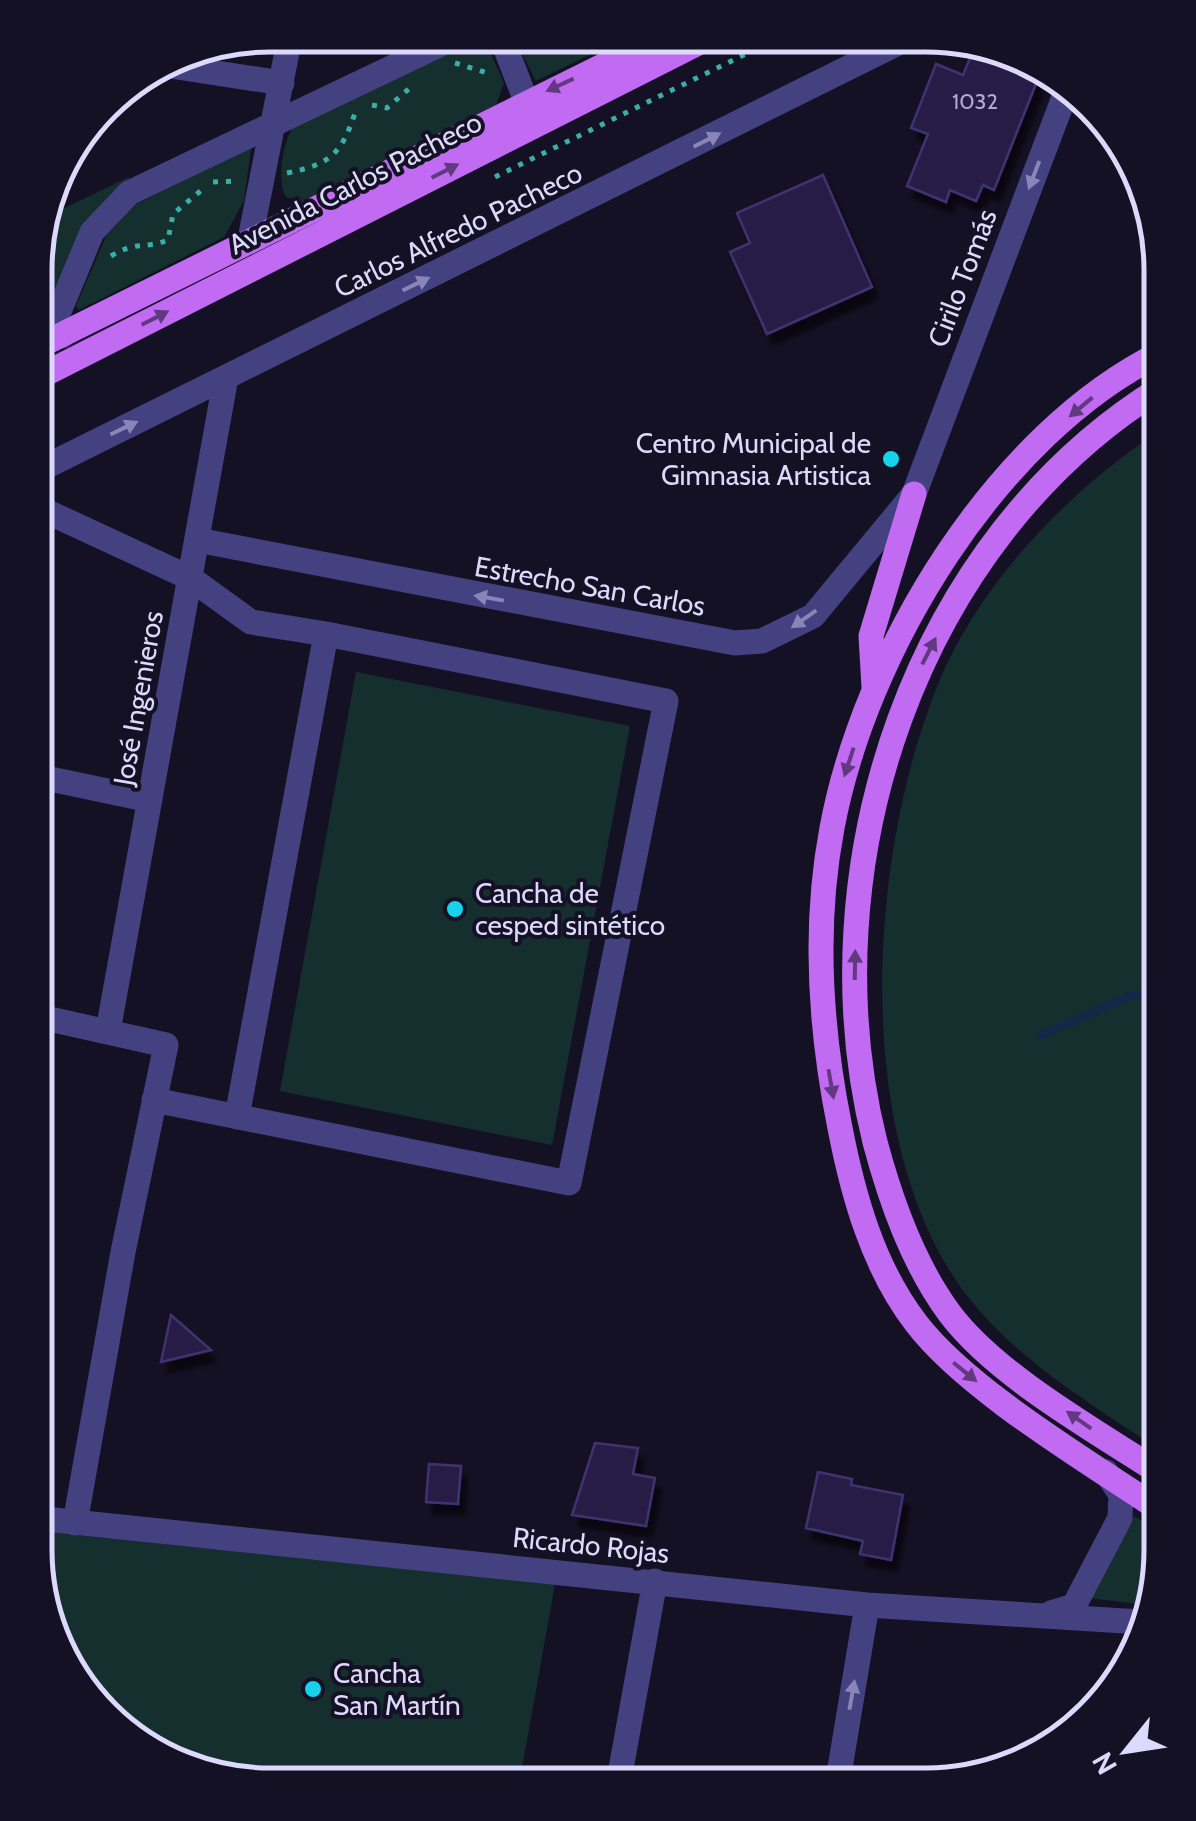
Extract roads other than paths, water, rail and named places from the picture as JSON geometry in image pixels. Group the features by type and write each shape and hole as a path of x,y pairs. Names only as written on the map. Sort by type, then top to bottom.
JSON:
{"main road":[{"name":"Avenida Carlos Pacheco","path":"52,341 629,52"},
{"name":"Avenida Carlos Pacheco","path":"52,370 680,52"},
{"path":"1143,1498 949,1359 916,1323 890,1282 866,1228 848,1170 829,1076 820,950 832,828 847,765 874,697 928,584 959,536 1060,424 1144,362"},
{"path":"1143,1462 1078,1421 980,1344 952,1316 930,1282 897,1214 866,1106 856,1035 854,965 860,882 883,770 905,699 960,592 986,552 1041,486 1104,425 1144,399"},
{"path":"874,697 872,636 914,494"}],"street":[{"path":"250,239 287,52"},
{"path":"62,336 52,326 92,232 129,193 424,52"},
{"path":"507,52 526,101"},
{"name":"Carlos Alfredo Pacheco","path":"52,464 880,52"},
{"path":"188,69 282,83"},
{"name":"Cirilo Tomás","path":"914,494 1062,102"},
{"name":"José Ingenieros","path":"108,1030 226,377"},
{"name":"Estrecho San Carlos","path":"197,540 734,643 762,640 813,616 914,494"},
{"path":"52,514 190,578 251,622 666,701 568,1183 154,1100"},
{"path":"237,1117 326,634"},
{"path":"52,779 150,800"},
{"path":"52,1019 166,1045 76,1522"},
{"path":"1052,1613 1074,1606 1120,1518 1120,1496 1106,1472"},
{"name":"Ricardo Rojas","path":"52,1520 867,1604 1132,1621"},
{"path":"621,1768 656,1581"},
{"path":"839,1768 867,1604"}],"waterway":[{"path":"1041,1035 1134,994 1143,995"}],"place":[{"name":"Centro Municipal de Gimnasia Artistica","path":"891,459"},
{"name":"Cancha de cesped sintético","path":"455,909"},
{"name":"Cancha San Martín","path":"313,1689"}]}
